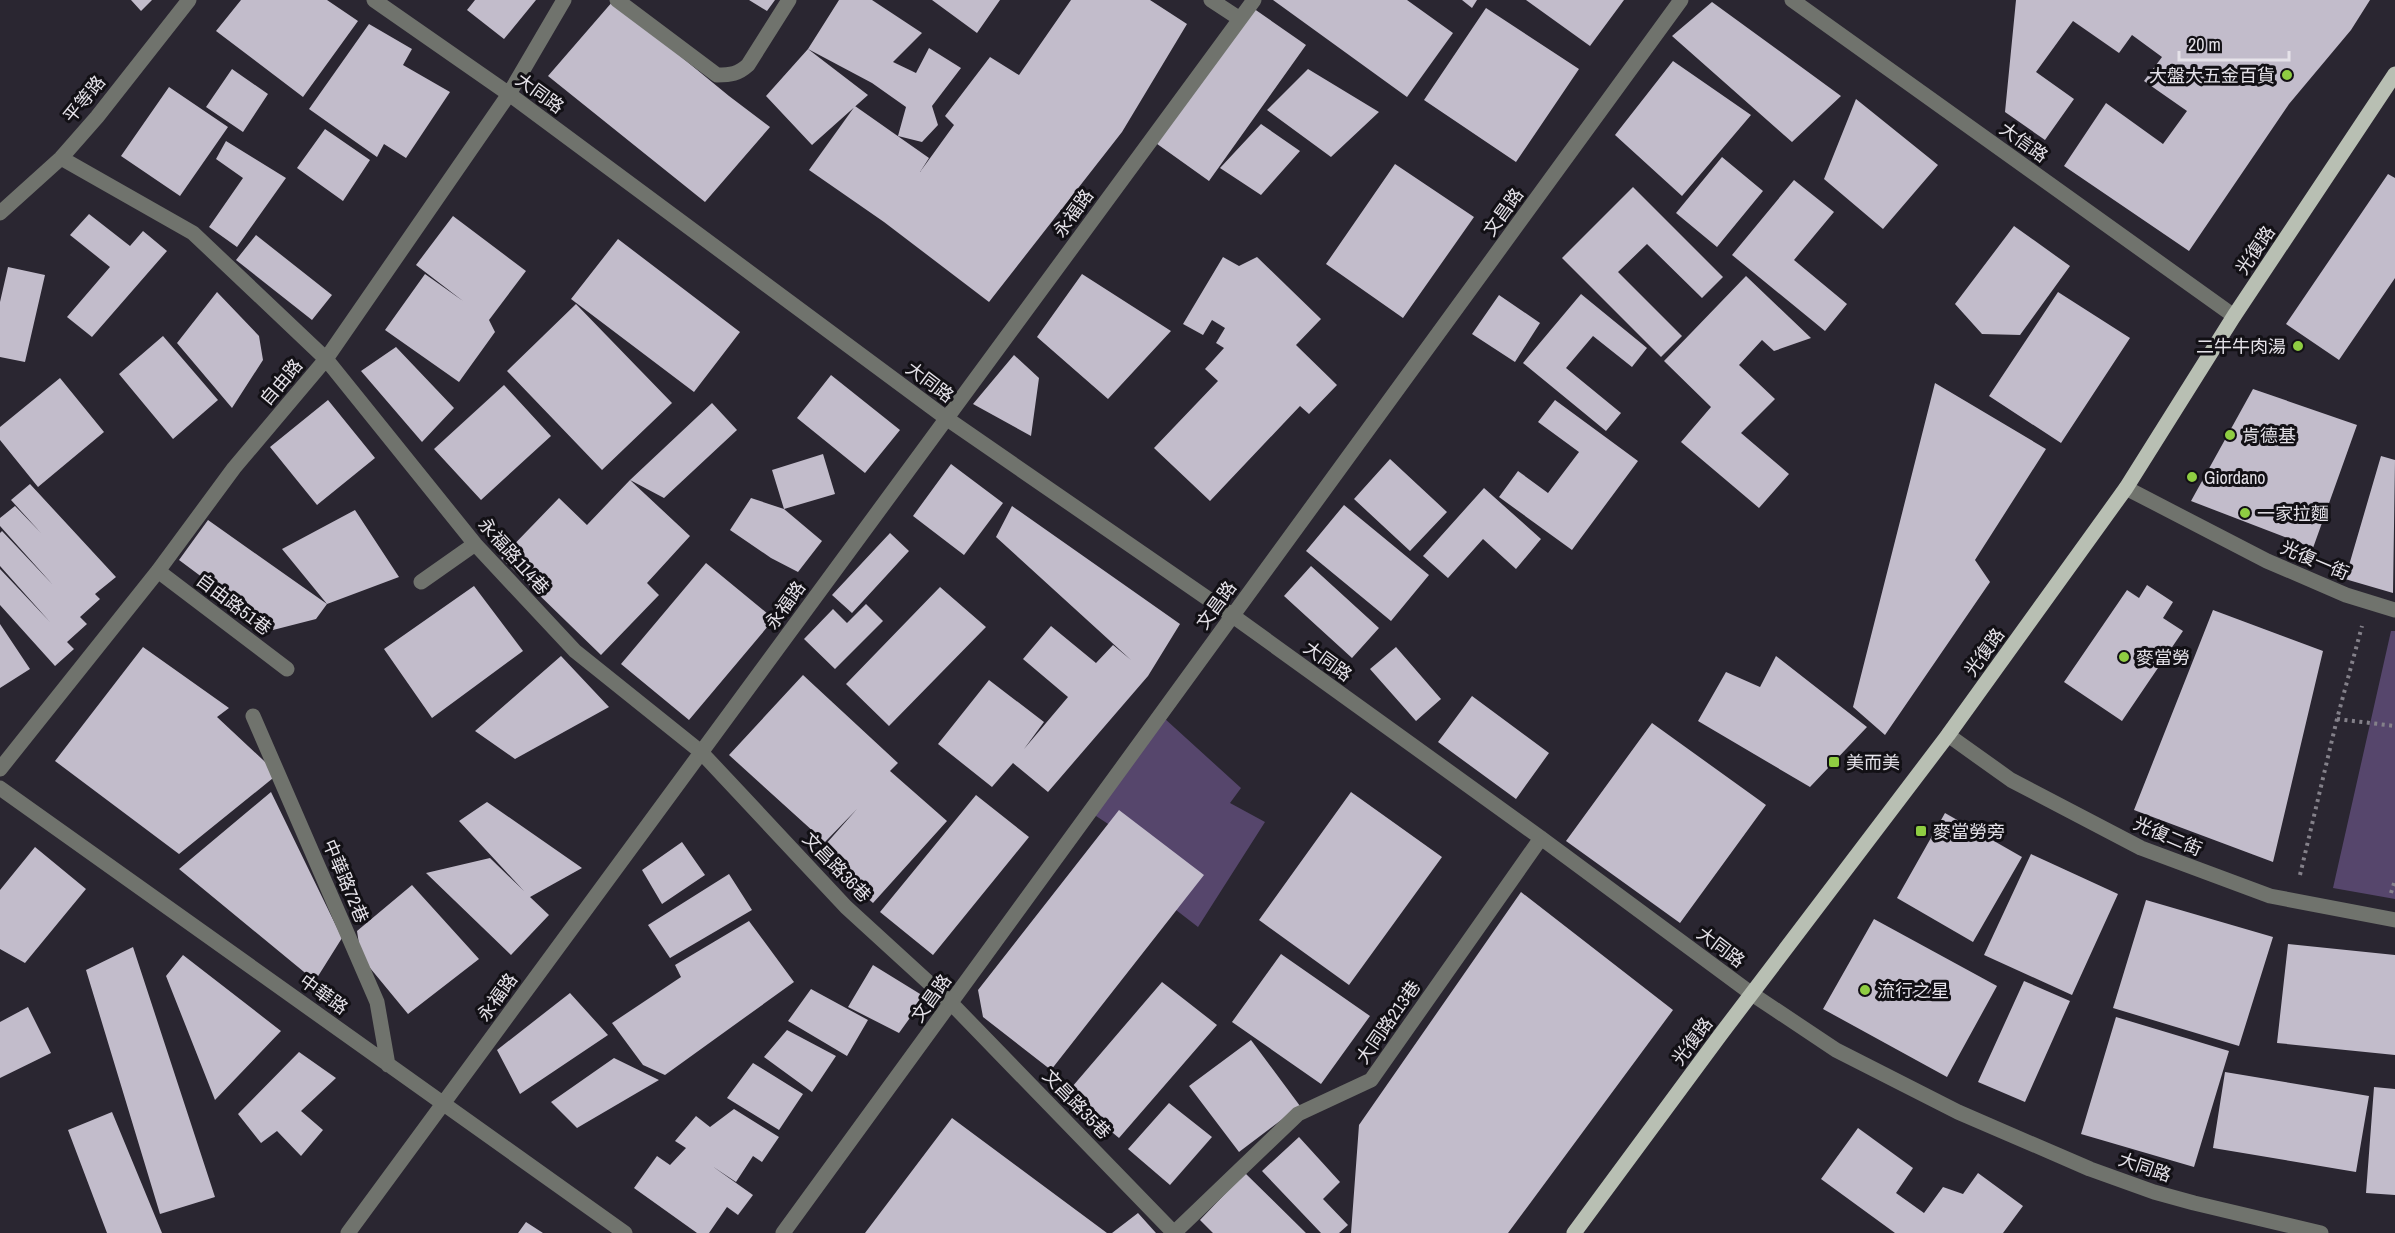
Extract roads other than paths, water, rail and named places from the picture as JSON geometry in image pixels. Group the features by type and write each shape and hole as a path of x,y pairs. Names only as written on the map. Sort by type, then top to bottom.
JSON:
{"main road":[{"name":"光復路","path":"1574,1233 1948,735 2126,488 2234,316 2395,74"}],"street":[{"name":"平等路","path":"0,213 61,158 189,0"},
{"name":"大同路","path":"374,0 509,94 946,418 1233,615 1752,994 1856,1062 1975,1120 2067,1160 2164,1195 2232,1214 2321,1233"},
{"name":"自由路","path":"0,769 158,571 234,468 326,359 509,94 564,0"},
{"path":"617,0 717,75 729,75 740,72 748,65 789,0"},
{"path":"1211,0 1240,19"},
{"name":"永福路","path":"348,1233 1254,0"},
{"name":"文昌路","path":"783,1233 1681,0"},
{"name":"大信路","path":"1792,0 2234,316"},
{"name":"永福路114巷","path":"61,158 193,233 326,359 475,544 575,651 701,752"},
{"name":"光復一街","path":"2126,488 2267,561 2346,595 2395,610"},
{"path":"421,582 475,544"},
{"name":"自由路51巷","path":"158,571 287,669"},
{"name":"中華路72巷","path":"254,716 377,1002 388,1065"},
{"name":"光復二街","path":"1948,735 2011,780 2141,848 2246,889 2294,902 2395,920"},
{"name":"文昌路36巷","path":"701,752 846,907 951,1003"},
{"name":"中華路","path":"0,788 625,1233"},
{"name":"大同路213巷","path":"1174,1233 1299,1114 1371,1080 1541,838"},
{"name":"文昌路35巷","path":"951,1003 1174,1233"}],"place":[{"name":"大盤大五金百貨","path":"2287,75"},
{"name":"二牛牛肉湯","path":"2298,346"},
{"name":"肯德基","path":"2230,435"},
{"name":"Giordano","path":"2192,477"},
{"name":"一家拉麵","path":"2245,513"},
{"name":"麥當勞","path":"2124,657"},
{"name":"美而美","path":"1834,762"},
{"name":"麥當勞旁","path":"1921,831"},
{"name":"流行之星","path":"1865,990"}]}
